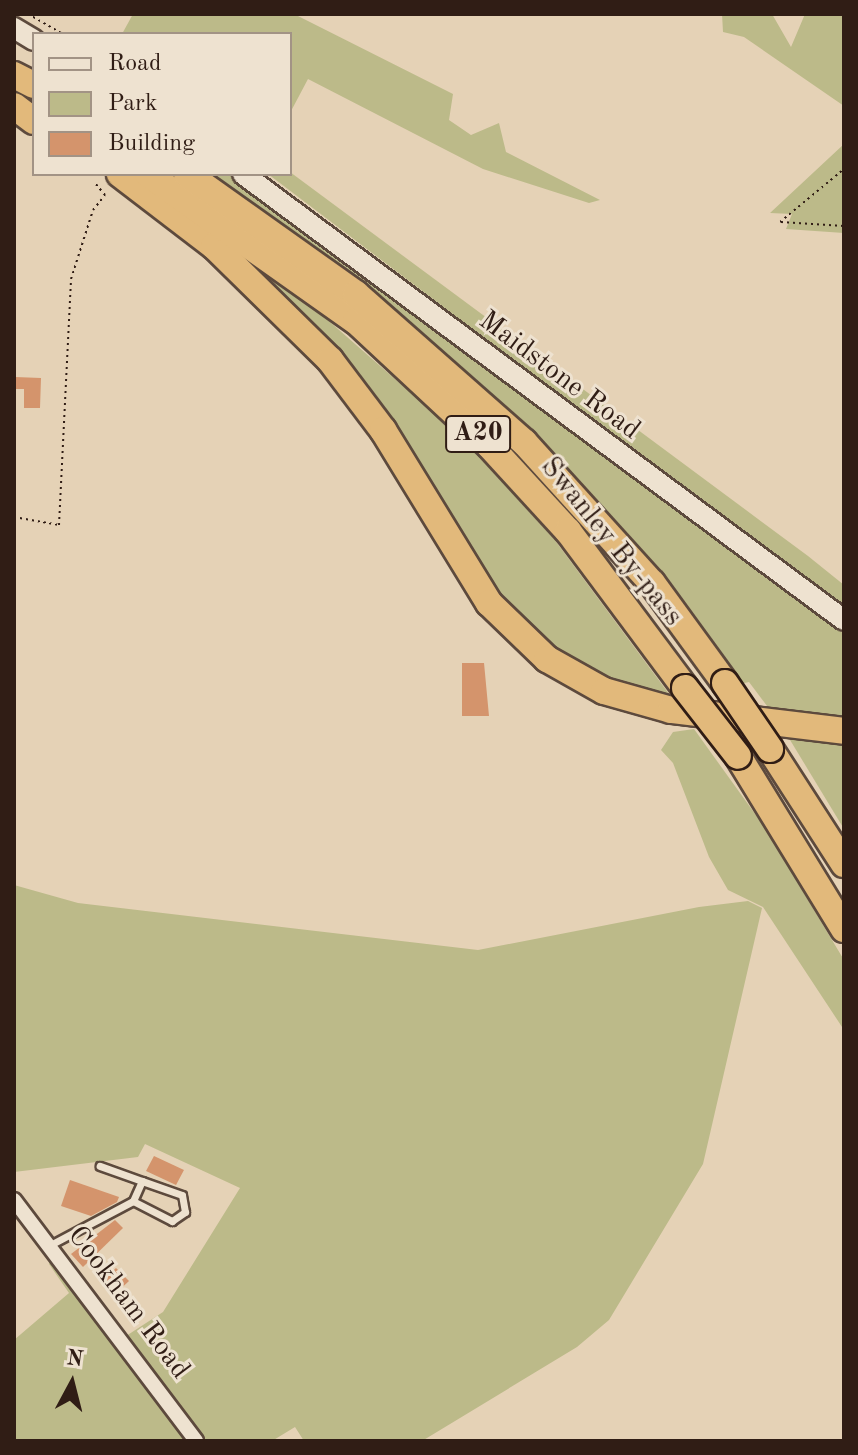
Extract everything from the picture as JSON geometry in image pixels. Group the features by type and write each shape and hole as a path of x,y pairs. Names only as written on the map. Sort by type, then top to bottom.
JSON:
{"highway":[{"path":"14,75 32,84"},
{"path":"14,100 32,109"},
{"path":"14,106 32,120"},
{"name":"A20","path":"123,176 214,246 330,360 383,430 489,603 547,659 604,691 671,710 844,731"},
{"name":"A20","path":"152,176 235,217"},
{"name":"A20","path":"189,176 235,217"},
{"name":"Swanley By-pass","path":"235,217 356,294 524,442 652,583 725,683 844,864"},
{"name":"Swanley By-pass","path":"235,217 356,321 490,446 568,531 738,756 843,928"}],"main road":[{"path":"14,28 32,39"},
{"name":"Maidstone Road","path":"246,176 844,620"}],"street":[{"name":"Cookham Road","path":"14,1200 52,1244 196,1441"}],"lane":[{"path":"100,1166 182,1195 185,1212 172,1221 133,1201"},
{"path":"52,1244 133,1201 142,1181"}],"path":[{"path":"28,14 60,32"},
{"path":"844,169 780,222 844,226"},
{"path":"14,517 59,525 71,279 93,210 105,195 91,187 95,183"}],"green space":[{"path":"133,14 294,14 453,94 449,120 471,135 499,123 506,152 600,200 589,203 483,169 308,79 292,109 292,32 123,32"},
{"path":"722,14 772,14 791,47 805,14 844,14 844,106 744,37 723,32"},
{"path":"844,144 844,233 786,229 792,214 770,213"},
{"path":"292,173 808,556 844,585 844,611 271,176 292,176"},
{"path":"231,176 844,634 844,723 773,714 749,682 740,684 660,573 534,434 212,177"},
{"path":"216,236 306,301 460,436 554,539 675,702 602,680 550,650 505,610 434,498"},
{"path":"694,729 763,825 844,960 844,1030 763,907 728,890 709,857 673,763 661,750 673,732"},
{"path":"784,730 844,739 844,829"},
{"path":"14,885 78,903 478,950 699,907 748,901 762,908 703,1164 609,1320 577,1347 422,1441 304,1441 295,1427 272,1441 197,1441 123,1338 163,1312 240,1188 145,1144 138,1157 14,1172"},
{"path":"53,1250 186,1441 14,1441 14,1340 69,1293 49,1264"}],"building":[{"path":"15,377 41,378 40,408 24,408 24,389 15,389"},
{"path":"462,663 484,663 489,716 462,716"},
{"path":"154,1156 184,1170 176,1185 146,1171"},
{"path":"70,1180 119,1197 117,1202 91,1216 61,1206"},
{"path":"115,1220 123,1228 83,1267 71,1254"},
{"path":"116,1268 129,1281 115,1294 103,1280"}]}
